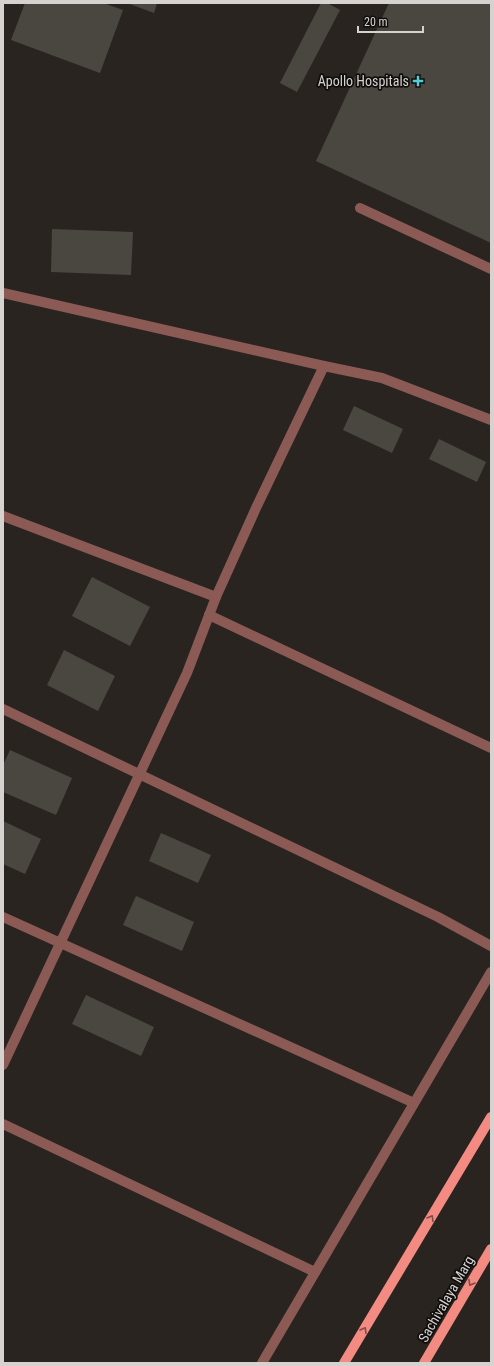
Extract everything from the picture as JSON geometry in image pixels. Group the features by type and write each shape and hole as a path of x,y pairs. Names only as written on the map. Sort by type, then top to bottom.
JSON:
{"main road":[{"path":"344,1363 491,1117"},
{"name":"Sachivalaya Marg","path":"424,1363 491,1250"}],"lane":[{"path":"360,208 491,270"},
{"path":"3,294 382,378 491,420"},
{"path":"3,1065 187,673 216,598 256,508 324,366"},
{"path":"3,516 216,598"},
{"path":"209,615 491,748"},
{"path":"3,709 438,917 491,946"},
{"path":"3,917 414,1103"},
{"path":"262,1363 491,972"},
{"path":"3,1124 315,1272"}],"building":[{"path":"25,3 103,3 123,10 100,73 11,40"},
{"path":"127,3 157,3 154,13"},
{"path":"321,3 327,3 340,10 297,92 280,83"},
{"path":"389,3 491,3 491,243 316,161"},
{"path":"52,229 133,232 131,275 51,272"},
{"path":"354,406 403,429 392,453 343,430"},
{"path":"439,439 486,462 477,482 429,459"},
{"path":"92,577 150,607 130,646 72,616"},
{"path":"64,650 115,676 98,711 47,685"},
{"path":"10,750 72,778 56,815 3,792 3,765"},
{"path":"3,821 41,839 25,874 3,864"},
{"path":"161,833 211,855 198,883 149,861"},
{"path":"136,896 194,922 182,951 123,925"},
{"path":"86,995 154,1027 141,1056 72,1024"}],"place":[{"name":"Apollo Hospitals","path":"418,81"}]}
